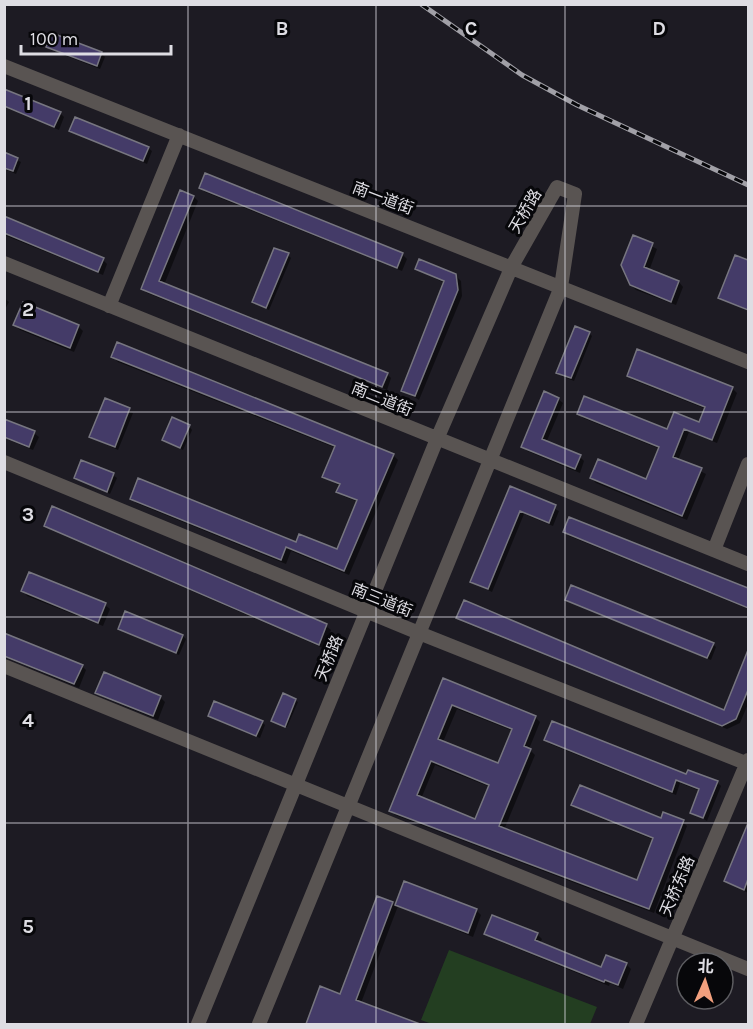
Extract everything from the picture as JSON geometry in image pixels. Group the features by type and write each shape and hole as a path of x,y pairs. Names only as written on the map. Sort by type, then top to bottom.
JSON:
{"street":[{"name":"南一道街","path":"4,66 512,266 748,362"},
{"path":"109,306 179,135"},
{"name":"天桥路","path":"198,1024 437,439 512,266 557,187 575,194 561,287 259,1024"},
{"name":"南二道街","path":"4,263 748,564"},
{"name":"南三道街","path":"4,462 419,633 748,762"},
{"path":"714,550 748,464"},
{"path":"4,666 748,969"},
{"name":"天桥东路","path":"636,1024 748,762"}],"green space":[{"path":"449,950 597,1007 590,1024 432,1024 421,1020"}],"building":[{"path":"52,33 102,52 97,66 46,47"},
{"path":"4,89 61,112 54,127 4,106"},
{"path":"75,117 149,147 143,161 69,131"},
{"path":"4,152 18,158 13,171 4,168"},
{"path":"205,173 403,253 397,268 199,188"},
{"path":"180,190 194,196 159,281 388,373 382,387 141,289"},
{"path":"4,216 104,258 98,272 4,233"},
{"path":"633,235 653,243 644,267 679,281 671,302 630,285 621,265"},
{"path":"274,248 289,253 266,308 252,302"},
{"path":"735,255 748,260 748,310 718,298"},
{"path":"419,259 456,274 458,290 415,396 401,391 444,281 415,269"},
{"path":"23,302 79,325 70,348 13,325"},
{"path":"575,326 590,332 571,378 556,373"},
{"path":"117,342 394,454 344,571 286,547 281,560 130,499 138,478 296,542 299,534 337,549 357,500 336,492 340,484 322,477 335,446 111,357"},
{"path":"637,349 733,387 712,440 684,429 673,457 702,468 682,516 590,478 598,459 646,479 659,447 577,414 584,396 667,429 674,412 699,422 705,407 627,376"},
{"path":"544,391 559,398 542,439 581,455 575,469 521,447"},
{"path":"105,398 130,408 115,447 89,437"},
{"path":"172,417 190,425 180,448 162,440"},
{"path":"4,419 35,431 29,447 4,437"},
{"path":"81,460 114,473 107,492 74,478"},
{"path":"510,486 556,505 549,523 520,511 488,589 470,582"},
{"path":"52,506 327,624 319,645 44,526"},
{"path":"569,517 748,588 748,608 563,532"},
{"path":"29,572 106,603 98,623 21,591"},
{"path":"571,585 714,643 707,658 565,600"},
{"path":"464,600 724,710 748,650 748,690 736,719 722,726 456,618"},
{"path":"125,611 183,635 176,653 118,629"},
{"path":"4,633 83,665 74,684 4,656"},
{"path":"104,672 161,696 153,716 95,693"},
{"path":"443,678 536,716 524,746 531,749 499,826 637,880 653,838 571,805 580,785 661,818 663,812 684,820 649,909 389,811","holes":["452,705 512,729 498,763 438,739","431,761 489,785 475,819 417,795"]},
{"path":"283,693 296,699 285,727 271,721"},
{"path":"214,701 263,721 256,736 208,716"},
{"path":"552,721 686,774 688,770 718,781 703,818 690,813 699,789 676,780 672,792 544,740"},
{"path":"748,823 748,879 744,890 724,881"},
{"path":"404,881 477,909 468,933 395,905"},
{"path":"377,896 393,902 356,1000 420,1024 306,1024 320,986 340,994"},
{"path":"492,915 538,933 535,940 601,967 606,955 627,963 618,985 605,980 604,982 484,934"}],"railway":[{"path":"421,4 522,75 577,105 748,185"}]}
